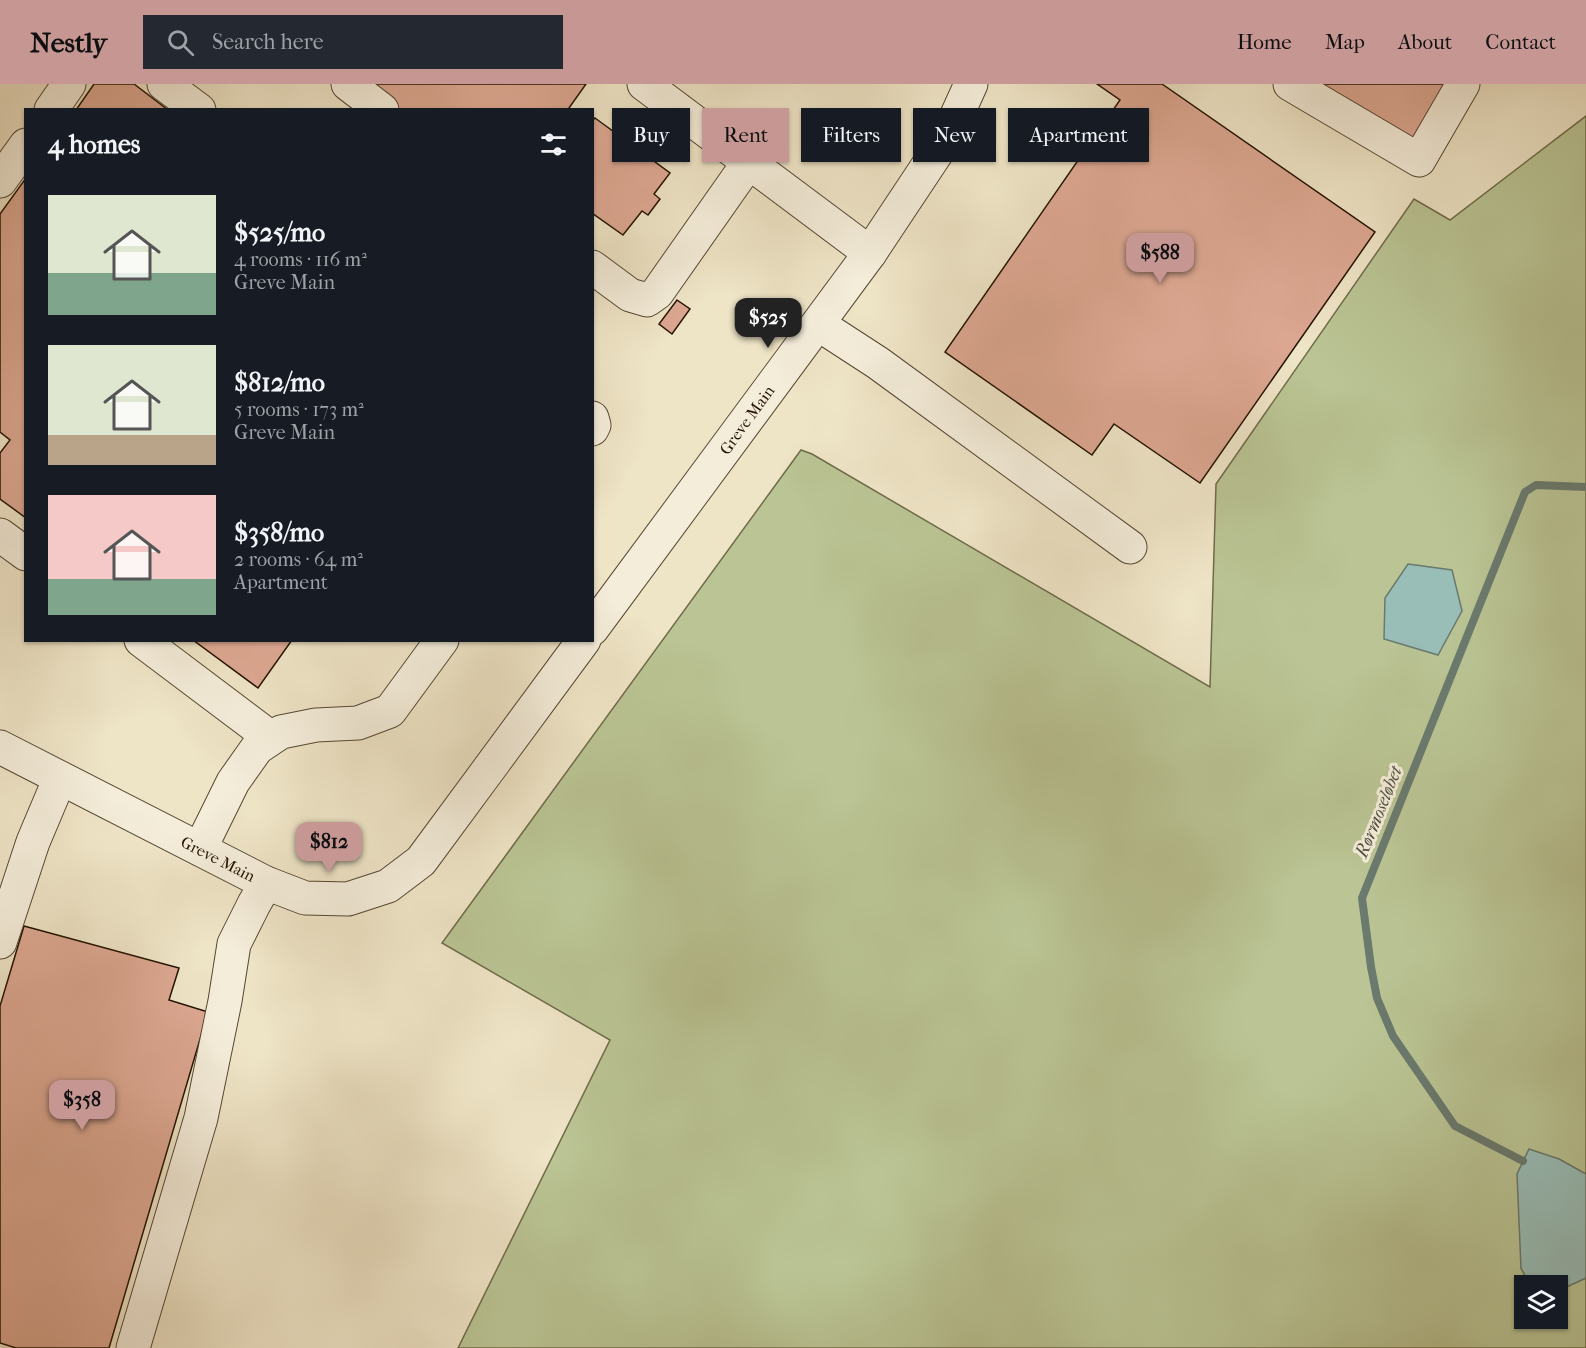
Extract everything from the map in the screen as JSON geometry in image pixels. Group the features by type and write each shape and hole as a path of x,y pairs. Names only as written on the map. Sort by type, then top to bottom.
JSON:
{"street":[{"path":"52,108 69,84"},
{"path":"164,84 196,108"},
{"path":"348,84 379,108"},
{"path":"644,84 702,127"},
{"name":"Greve Main","path":"594,626 870,253 947,137 971,84"},
{"path":"1290,84 1419,160 1463,84"},
{"path":"0,181 24,148"},
{"path":"594,268 630,295 647,300 657,292 749,162 870,253"},
{"path":"818,324 878,363 1130,548"},
{"path":"0,535 24,553"},
{"path":"144,642 271,738"},
{"path":"200,849 233,783 257,748 281,732 316,725 358,723 390,711 441,642"},
{"name":"Greve Main","path":"0,747 266,883 305,898 348,899 388,886 421,861 583,642"},
{"path":"0,942 33,842 60,778"},
{"path":"133,1348 201,1118 234,944 266,883"}],"green space":[{"path":"1586,116 1586,1174 1559,1159 1521,1268 1525,1275 1514,1275 1514,1329 1568,1329 1568,1286 1586,1278 1586,1348 458,1348 610,1040 442,943 801,450 812,454 1210,687 1216,484 1414,199 1450,220"}],"water":[{"path":"1408,564 1452,570 1462,611 1438,655 1384,639 1385,598"},
{"path":"1529,1149 1559,1159 1586,1174 1586,1278 1568,1286 1568,1275 1525,1275 1521,1268 1517,1174"}],"building":[{"path":"94,84 134,84 165,108 77,108"},
{"path":"362,84 586,84 569,108 395,108"},
{"path":"1097,84 1162,84 1375,232 1200,483 1114,424 1092,455 945,352 1077,162 1149,162 1149,108 1114,108 1120,100"},
{"path":"1299,84 1449,84 1412,150"},
{"path":"595,118 612,130 612,162 655,162 670,173 654,194 660,199 648,215 642,211 623,235 594,214"},
{"path":"24,181 24,517 0,499 0,453 10,440 0,432 0,214"},
{"path":"677,300 690,309 672,334 659,324"},
{"path":"196,642 291,642 258,688"},
{"path":"24,926 179,968 169,1000 208,1012 109,1348 16,1348 0,1343 0,1006"}],"waterway":[{"name":"Rørmoseløbet","path":"1523,1161 1455,1126 1393,1036 1377,998 1362,898 1525,492 1536,485 1586,487"}]}
